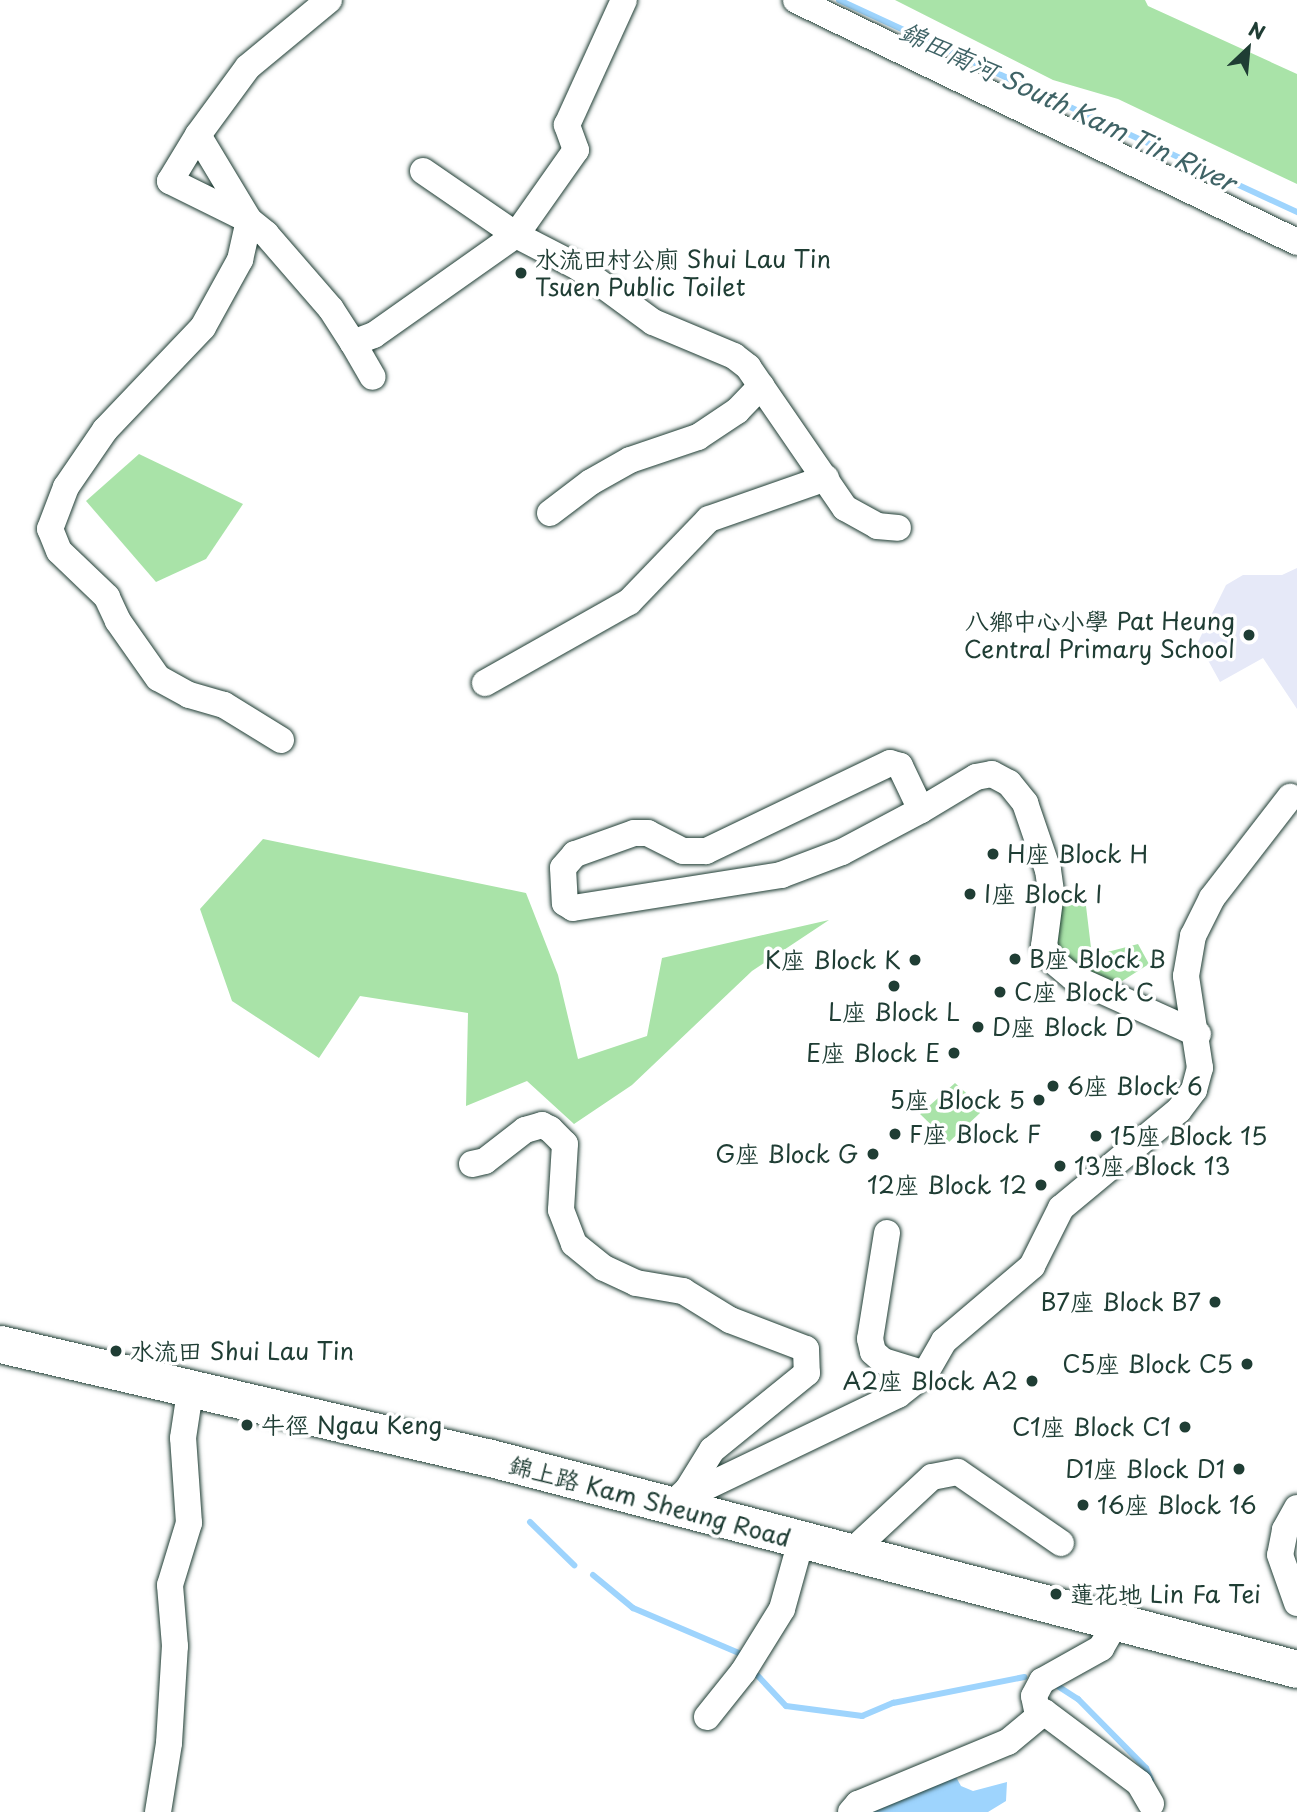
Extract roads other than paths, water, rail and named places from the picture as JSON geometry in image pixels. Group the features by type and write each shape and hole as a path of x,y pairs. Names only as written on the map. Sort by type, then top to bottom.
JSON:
{"main road":[{"name":"錦上路 Kam Sheung Road","path":"0,1344 679,1497 801,1541 1297,1669"}],"street":[{"path":"249,220 170,181 198,135 248,67 329,0"},
{"path":"353,344 374,335 516,235 576,150 567,125 624,0"},
{"path":"796,0 1297,242"},
{"path":"198,135 249,220 299,270 353,344 373,377"},
{"path":"423,172 516,235 578,267 671,332 734,356 761,386 845,508 877,526 898,528"},
{"path":"249,220 240,260 203,327 105,430 66,487 50,529 59,551 107,597 158,678 189,695 224,705 281,740"},
{"path":"550,513 591,482 630,460 698,437 737,411 761,386"},
{"path":"485,683 629,602 709,519 826,478"},
{"path":"921,810 900,766 890,762 706,851 683,851 648,833 634,832 575,854 563,868 565,904 587,906 782,875 842,852 921,810 976,777 992,774 1009,783 1025,803 1048,870 1051,892 1044,946 1051,959 1074,978 1198,1034"},
{"path":"679,1497 708,1486 898,1395 925,1374 944,1341 1032,1266 1061,1208 1186,1100 1200,1068 1198,1034 1186,976 1186,956 1199,919 1290,797"},
{"path":"472,1164 485,1161 524,1130 542,1125 550,1129 565,1144 561,1210 574,1244 604,1268 636,1283 682,1291 730,1320 806,1349 807,1373 712,1450 679,1497"},
{"path":"887,1233 870,1339 873,1352 883,1361 925,1374"},
{"path":"158,1812 173,1687 170,1585 189,1523 183,1438 191,1385"},
{"path":"849,1553 932,1477 958,1472 1060,1543"},
{"path":"1297,1508 1285,1530 1280,1555 1297,1603"},
{"path":"706,1717 743,1672 782,1609 801,1541"},
{"path":"1038,1715 1034,1696 1042,1681 1101,1648 1116,1622"},
{"path":"851,1812 858,1804 1008,1742 1038,1715 1051,1714 1132,1777 1151,1804"}],"water":[{"path":"952,1770 961,1786 973,1791 1007,1782 1006,1801 988,1812 859,1812"}],"waterway":[{"name":"錦田南河 South Kam Tin River","path":"839,0 1297,212"},
{"path":"530,1522 574,1565"},
{"path":"593,1575 633,1608 739,1653"},
{"path":"758,1676 786,1706 862,1716 893,1703 1024,1677"},
{"path":"1053,1683 1078,1699 1146,1768 1151,1780"}],"place":[{"name":"水流田村公廁 Shui Lau Tin Tsuen Public Toilet","path":"521,273"},
{"name":"八鄉中心小學 Pat Heung Central Primary School","path":"1249,635"},
{"name":"H座 Block H","path":"993,854"},
{"name":"I座 Block I","path":"970,894"},
{"name":"B座 Block B","path":"1015,959"},
{"name":"K座 Block K","path":"915,960"},
{"name":"L座 Block L","path":"894,986"},
{"name":"C座 Block C","path":"1000,992"},
{"name":"D座 Block D","path":"978,1027"},
{"name":"E座 Block E","path":"954,1053"},
{"name":"6座 Block 6","path":"1053,1086"},
{"name":"5座 Block 5","path":"1039,1100"},
{"name":"F座 Block F","path":"895,1134"},
{"name":"15座 Block 15","path":"1096,1136"},
{"name":"G座 Block G","path":"873,1154"},
{"name":"13座 Block 13","path":"1060,1166"},
{"name":"12座 Block 12","path":"1041,1185"},
{"name":"B7座 Block B7","path":"1215,1302"},
{"name":"水流田 Shui Lau Tin","path":"116,1351"},
{"name":"C5座 Block C5","path":"1247,1364"},
{"name":"A2座 Block A2","path":"1032,1381"},
{"name":"牛徑 Ngau Keng","path":"247,1425"},
{"name":"C1座 Block C1","path":"1185,1427"},
{"name":"D1座 Block D1","path":"1239,1469"},
{"name":"16座 Block 16","path":"1083,1505"},
{"name":"蓮花地 Lin Fa Tei","path":"1056,1594"}]}
